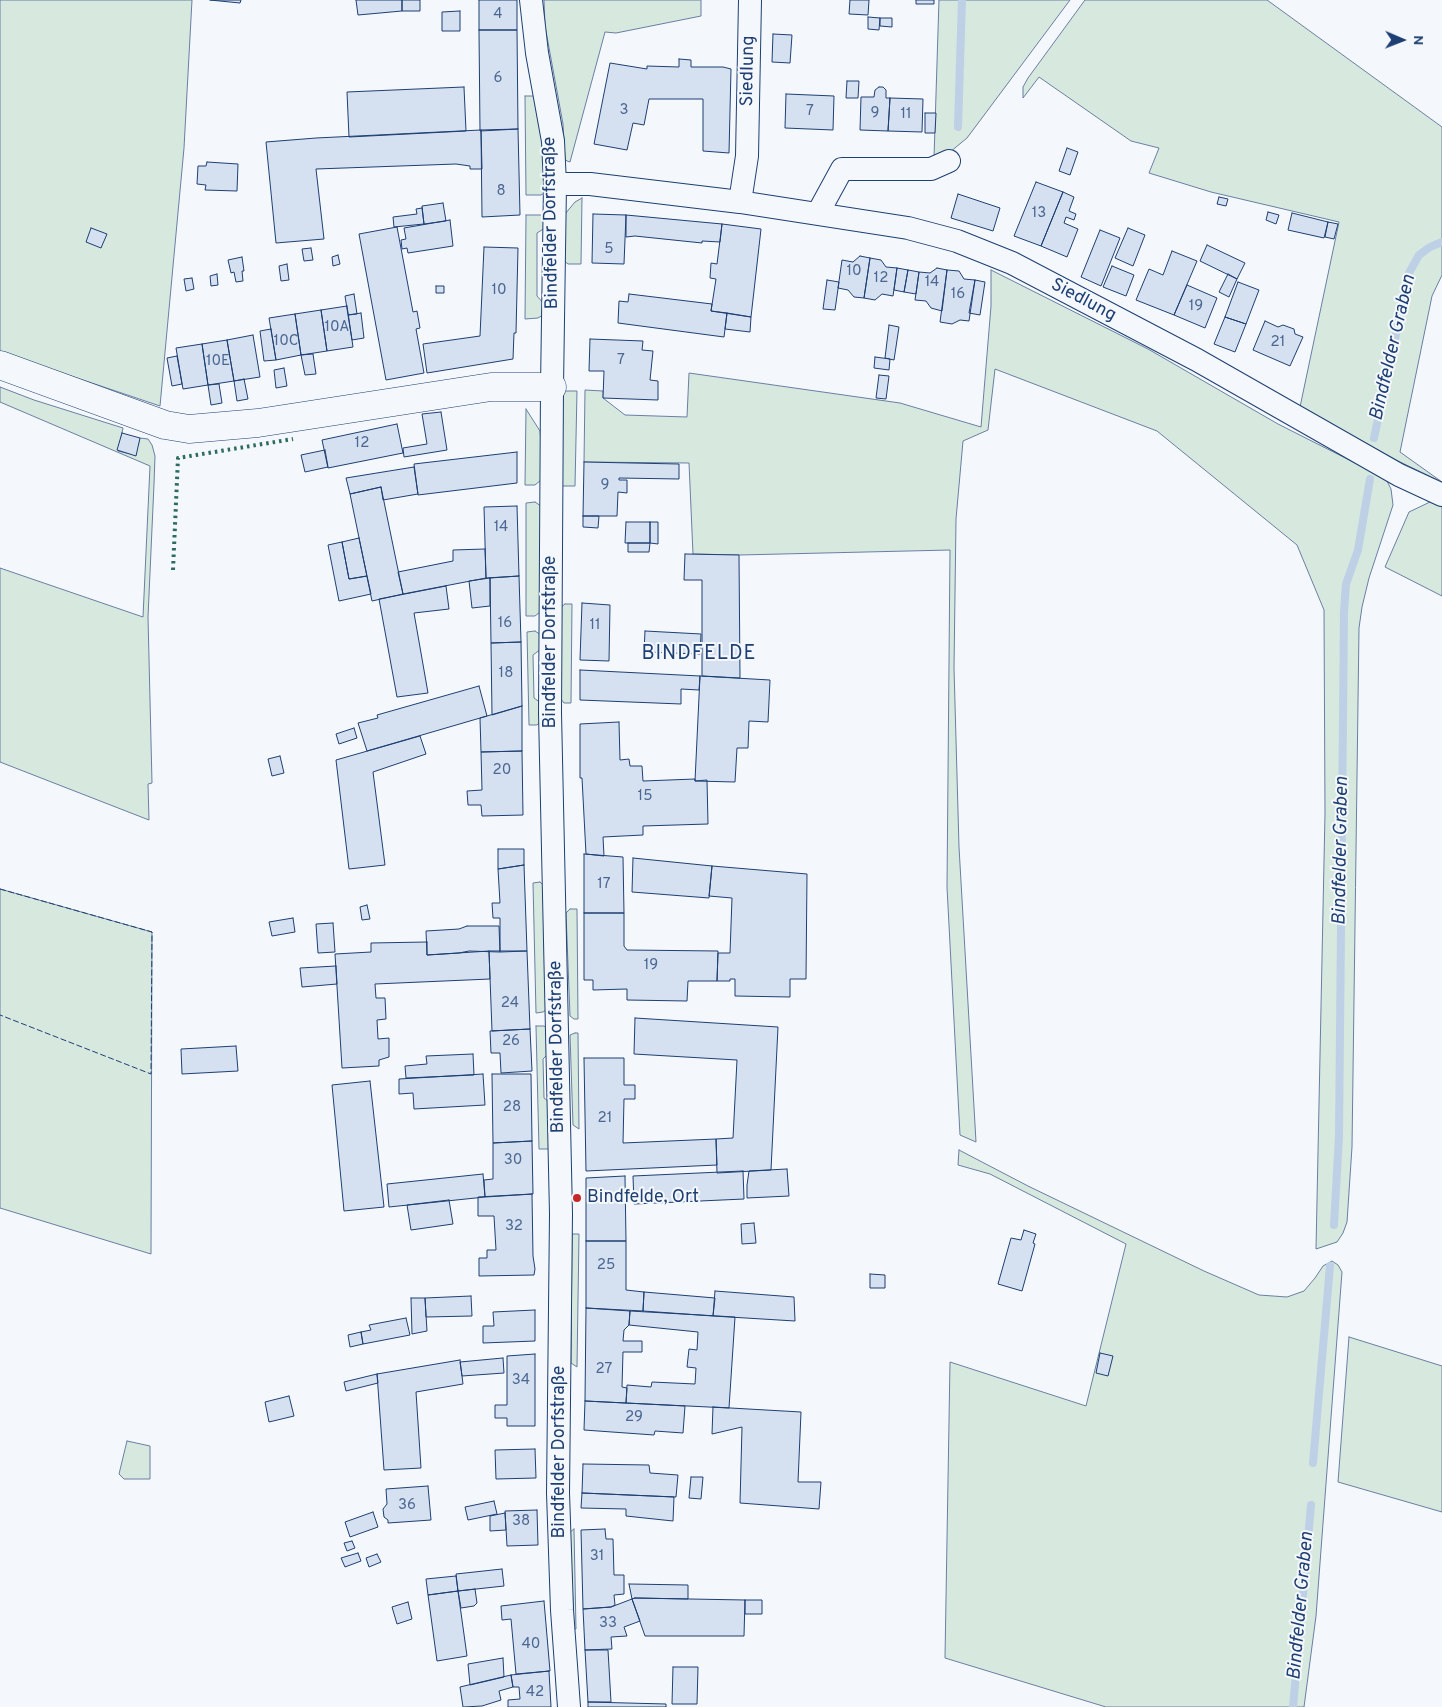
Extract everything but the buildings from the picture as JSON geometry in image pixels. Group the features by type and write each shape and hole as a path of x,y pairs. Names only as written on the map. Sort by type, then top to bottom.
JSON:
{"street":[{"name":"Bindfelder Dorfstraße","path":"531,0 537,53 553,141 555,184 550,713 561,1214 558,1493 562,1610 569,1707"},
{"name":"Siedlung","path":"740,202 747,156 750,0"},
{"path":"818,213 842,169 931,169 949,160"},
{"name":"Siedlung","path":"555,184 590,184 818,213 908,228 957,241 1012,263 1197,360 1399,475 1442,495"},
{"path":"0,365 171,427 205,429 258,423 491,387 552,387"}],"shaded area":[{"path":"0,0 192,0 184,148 160,406 0,352"},
{"path":"544,0 701,0 701,16 616,33 605,32 570,162 565,159 563,124 545,26"},
{"path":"939,0 1070,0 967,138 950,152 934,158"},
{"path":"1085,0 1267,0 1442,127 1442,275 1432,296 1400,452 1442,482 1398,461 1300,407 1339,222 1211,192 1149,173 1159,148 1131,141 1039,77 1023,98 1023,87 1028,78"},
{"path":"525,96 536,96 541,119 545,193 541,195 526,195"},
{"path":"582,198 581,264 568,264 563,260 565,214 575,202"},
{"path":"526,215 542,215 545,218 545,228 537,233 537,296 544,304 543,315 538,318 525,319"},
{"path":"991,270 1148,349 1278,424 1377,474 1387,481 1391,489 1393,505 1369,578 1359,628 1352,1147 1347,1222 1337,1242 1316,1249 1325,813 1324,610 1297,545 1157,431 995,369 988,430 963,441 956,519 954,668 959,847 976,1142 960,1135 947,887 950,550 739,555 693,554 689,463 584,462 585,390 603,391 603,398 625,415 687,417 689,373 900,403 981,427 991,306"},
{"path":"0,387 34,400 123,428 118,451 135,455 140,438 148,439 152,445 155,456 148,617 152,783 148,784 149,820 0,762 0,568 143,617 150,466 0,402"},
{"path":"562,391 577,391 575,486 561,486"},
{"path":"526,409 540,431 541,480 535,485 525,485"},
{"path":"535,502 541,506 540,612 535,616 526,616 526,503"},
{"path":"1430,502 1442,507 1442,596 1385,567 1409,512"},
{"path":"565,604 572,604 571,703 564,703 560,698 561,607"},
{"path":"535,631 541,635 541,649 533,655 534,698 541,703 541,721 537,725 529,725 527,632"},
{"path":"540,882 545,887 549,1008 543,1012 536,1013 533,883"},
{"path":"0,889 152,932 151,1254 0,1208"},
{"path":"570,909 577,909 578,1019 570,1016 566,913"},
{"path":"536,1026 544,1026 550,1030 550,1052 543,1059 544,1098 552,1104 552,1144 548,1149 539,1149"},
{"path":"578,1033 579,1129 573,1125 570,1035"},
{"path":"959,1150 1028,1186 1204,1271 1259,1295 1287,1297 1304,1291 1323,1266 1332,1261 1338,1265 1342,1272 1316,1616 1304,1707 1106,1707 945,1658 950,1362 1086,1406 1126,1244 990,1174 958,1165"},
{"path":"572,1234 579,1234 577,1367 571,1363"},
{"path":"1349,1337 1442,1366 1442,1512 1338,1482"},
{"path":"127,1441 150,1446 150,1479 124,1479 119,1474"},
{"path":"574,1529 576,1629 574,1629 570,1532"}],"waterway":[{"path":"958,127 962,0"},
{"name":"Bindfelder Graben","path":"1374,438 1409,273 1419,255 1430,247 1442,242"},
{"name":"Bindfelder Graben","path":"1334,1225 1339,1136 1344,612 1346,584 1358,550 1370,479"},
{"name":"Bindfelder Graben","path":"1313,1463 1330,1266"},
{"name":"Bindfelder Graben","path":"1293,1707 1311,1505"}],"hedge":[{"path":"173,570 178,458 293,439"}],"fence":[{"path":"0,889 152,932 151,1074 0,1015"}],"place":[{"name":"Bindfelde, Ort","path":"577,1198"}],"district":[{"name":"BINDFELDE","path":"699,655"}]}
